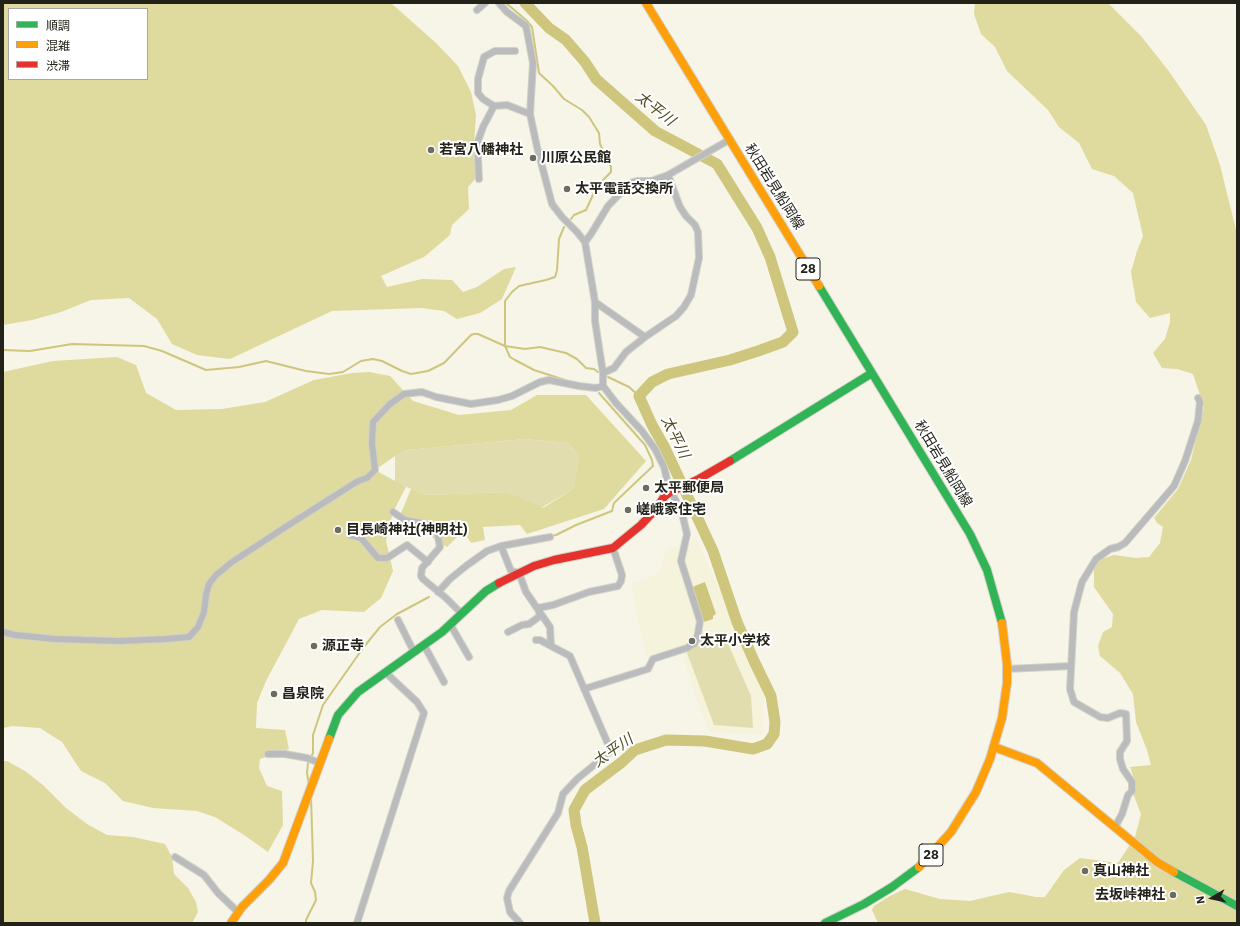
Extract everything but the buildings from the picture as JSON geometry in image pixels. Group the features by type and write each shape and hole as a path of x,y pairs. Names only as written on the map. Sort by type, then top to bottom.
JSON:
{"street":[{"path":"477,10 485,3"},
{"path":"498,3 507,12 526,26 533,63 530,114 540,162 552,204 562,218 585,242 595,302 595,321 604,373 604,386 616,403 642,431 664,467 671,491 682,513 687,534 681,561 700,621 695,643 687,648 653,659 648,668 584,689"},
{"name":"秋田岩見船岡線","path":"646,3 970,534 987,570 1003,627 1007,669 1002,718 994,747 976,792 952,832 919,868 864,904 825,923"},
{"path":"515,51 495,52 484,57 478,79 478,93 494,106 507,105 516,110 530,114"},
{"path":"479,179 478,141 483,127 494,106"},
{"path":"585,242 608,206 630,183 637,181 651,181 668,175 729,140"},
{"path":"604,373 614,368 626,352 676,316 684,307 691,295 699,258 698,232 695,224 686,216 680,207 668,175"},
{"path":"595,302 645,337"},
{"path":"231,923 238,912 283,863 308,798 317,762 338,715 358,692 424,645 450,624 486,591 498,583 534,566 554,560 612,548 641,525 656,509 664,497 671,491 695,481 872,373"},
{"path":"3,632 15,635 55,639 119,641 166,640 189,637 198,627 204,612 209,584 216,575 232,562 281,530 358,481 367,478 371,474 374,470 372,443 373,422 390,404 404,394 422,392 436,397 476,404 512,396 536,384 549,380 596,388 604,386"},
{"path":"1115,826 1122,814 1128,795 1132,791 1132,782 1123,769 1120,759 1120,752 1127,741 1126,714 1120,713 1108,718 1100,717 1074,702 1070,689 1074,612 1082,582 1096,559 1110,549 1125,544 1174,486 1185,462 1198,421 1200,402 1198,398"},
{"path":"393,512 405,520 432,524 435,528 440,547 422,568 421,576 461,614"},
{"path":"350,535 361,538 378,558 387,558 407,545 428,562"},
{"path":"438,592 450,579 487,551 501,546 550,537"},
{"path":"501,546 511,571 518,573"},
{"path":"538,608 553,605 589,592 618,586 621,581 622,574 612,548"},
{"path":"518,573 526,592 550,627 551,646"},
{"path":"508,632 522,625 529,624 540,616 538,608"},
{"path":"398,620 414,652"},
{"path":"450,624 469,656"},
{"path":"520,923 510,912 506,898 509,891 558,813 563,794 577,778 611,751 570,656 540,640 536,640"},
{"path":"424,645 444,682"},
{"path":"1007,669 1071,666"},
{"path":"356,923 424,713 417,702 385,672"},
{"path":"994,747 1037,763 1157,862 1237,906"},
{"path":"268,754 285,754 307,758 317,762"},
{"path":"175,857 204,875 218,893 238,912"}],"shaded area":[{"path":"3,3 391,3 436,43 458,66 471,92 476,115 474,145 478,176 468,187 469,209 452,225 450,235 424,257 381,276 387,287 422,279 452,280 463,292 477,287 504,269 516,267 502,299 480,313 457,319 444,311 422,308 332,311 230,359 197,355 172,344 157,319 129,298 91,300 61,312 32,320 3,325"},
{"path":"975,3 1108,3 1141,36 1168,70 1206,125 1220,165 1237,234 1237,923 878,923 872,910 874,906 905,889 940,899 970,901 1009,892 1036,897 1045,897 1064,870 1080,858 1118,863 1135,837 1141,814 1134,796 1135,781 1130,767 1151,765 1136,722 1133,694 1120,673 1100,656 1098,646 1103,632 1112,627 1113,614 1094,587 1094,567 1101,559 1114,555 1136,558 1149,557 1160,543 1163,527 1157,523 1154,518 1178,489 1191,460 1204,407 1193,374 1177,369 1162,368 1153,353 1165,339 1170,322 1170,313 1150,318 1136,302 1131,272 1143,236 1133,193 1114,176 1092,169 1079,143 1059,127 1048,110 1007,71 995,47 981,34 974,14"},
{"path":"117,357 136,365 146,393 176,410 222,409 265,402 314,380 352,373 369,372 390,376 413,401 459,415 511,410 537,395 586,395 646,461 604,509 527,534 520,525 483,527 485,540 471,543 467,537 459,535 447,547 418,528 399,518 411,489 426,495 508,492 543,508 573,489 579,456 568,443 525,439 407,450 395,456 375,470 406,487 393,512 386,541 393,571 381,598 364,612 322,610 299,619 266,681 257,703 256,728 285,730 289,749 260,759 259,768 267,786 282,791 283,825 268,852 215,817 197,811 153,808 123,801 105,783 81,771 62,742 40,728 12,726 3,728 3,372 53,361"},
{"path":"525,439 568,443 579,456 573,489 541,508 508,492 425,495 395,482 395,456 407,450"},
{"name":"太平小学校","path":"696,537 764,691 763,735 709,732 697,701 681,648 648,660 631,584 649,578 661,570 665,550 687,543"},
{"path":"705,582 716,614 713,616 713,619 704,622 692,587"},
{"path":"717,633 725,637 751,696 753,728 714,725 686,650 700,638"},
{"path":"3,761 7,761 25,771 43,785 66,808 87,824 107,835 133,837 165,844 172,857 174,874 188,888 196,902 198,912 192,923 3,923"}],"waterway":[{"path":"506,3 532,27 539,73 564,99 582,110 589,117 599,133 600,144 611,167 611,172 597,186 586,210 574,215 571,219"},
{"name":"太平川","path":"525,3 549,28 566,40 585,62 596,79 655,131 717,164 757,228 770,257 793,332 783,342 758,351 730,360 668,374 652,382 639,396 713,551 737,622 771,696 775,722 774,734 767,744 753,749 705,741 666,740 635,750 622,762 585,790 574,810 595,923"},
{"path":"564,227 559,239 557,270 555,277 519,286 505,301 505,346 510,357 515,360 534,370 571,382"},
{"path":"3,350 30,351 72,344 144,346 162,351 206,370 239,367 266,361 306,371 329,374 343,372 361,361 373,359 382,361 411,374 428,371 444,363 471,335 478,334 505,346 525,349 540,347 566,353 577,359 586,368 594,369 598,372"},
{"path":"608,377 629,387 639,396"},
{"path":"550,536 556,535 576,525 612,511 614,503 653,466 652,460 645,445 599,393"},
{"path":"309,785 307,773 308,763 313,753 313,735 323,705 363,648 380,627 397,614 429,597"},
{"path":"306,923 316,900 315,892 311,883 313,861 311,797"}],"traffic: fast":[{"path":"819,286 970,534 987,570 1002,623"},
{"path":"730,461 872,373"},
{"path":"329,739 338,715 358,692 442,632 486,591 499,583"},
{"path":"825,923 864,904 892,887 919,867"},
{"path":"1174,872 1237,906"}],"traffic: slow":[{"path":"646,3 819,286"},
{"path":"919,867 951,832 976,792 990,759 1002,718 1007,683 1007,664 1002,623"},
{"path":"231,923 242,907 269,880 283,863 329,739"},
{"path":"994,747 1037,763 1157,862 1174,872"}],"traffic: jam":[{"path":"499,583 534,566 554,560 613,548 641,525 656,509 664,497 670,492 697,480 730,461"}],"place":[{"name":"若宮八幡神社","path":"431,150"},
{"name":"川原公民館","path":"533,158"},
{"name":"太平電話交換所","path":"567,189"},
{"name":"太平郵便局","path":"646,488"},
{"name":"嵯峨家住宅","path":"628,510"},
{"name":"目長崎神社(神明社)","path":"338,530"},
{"name":"太平小学校","path":"692,641"},
{"name":"源正寺","path":"314,646"},
{"name":"昌泉院","path":"274,694"},
{"name":"真山神社","path":"1085,871"},
{"name":"去坂峠神社","path":"1173,895"}]}
